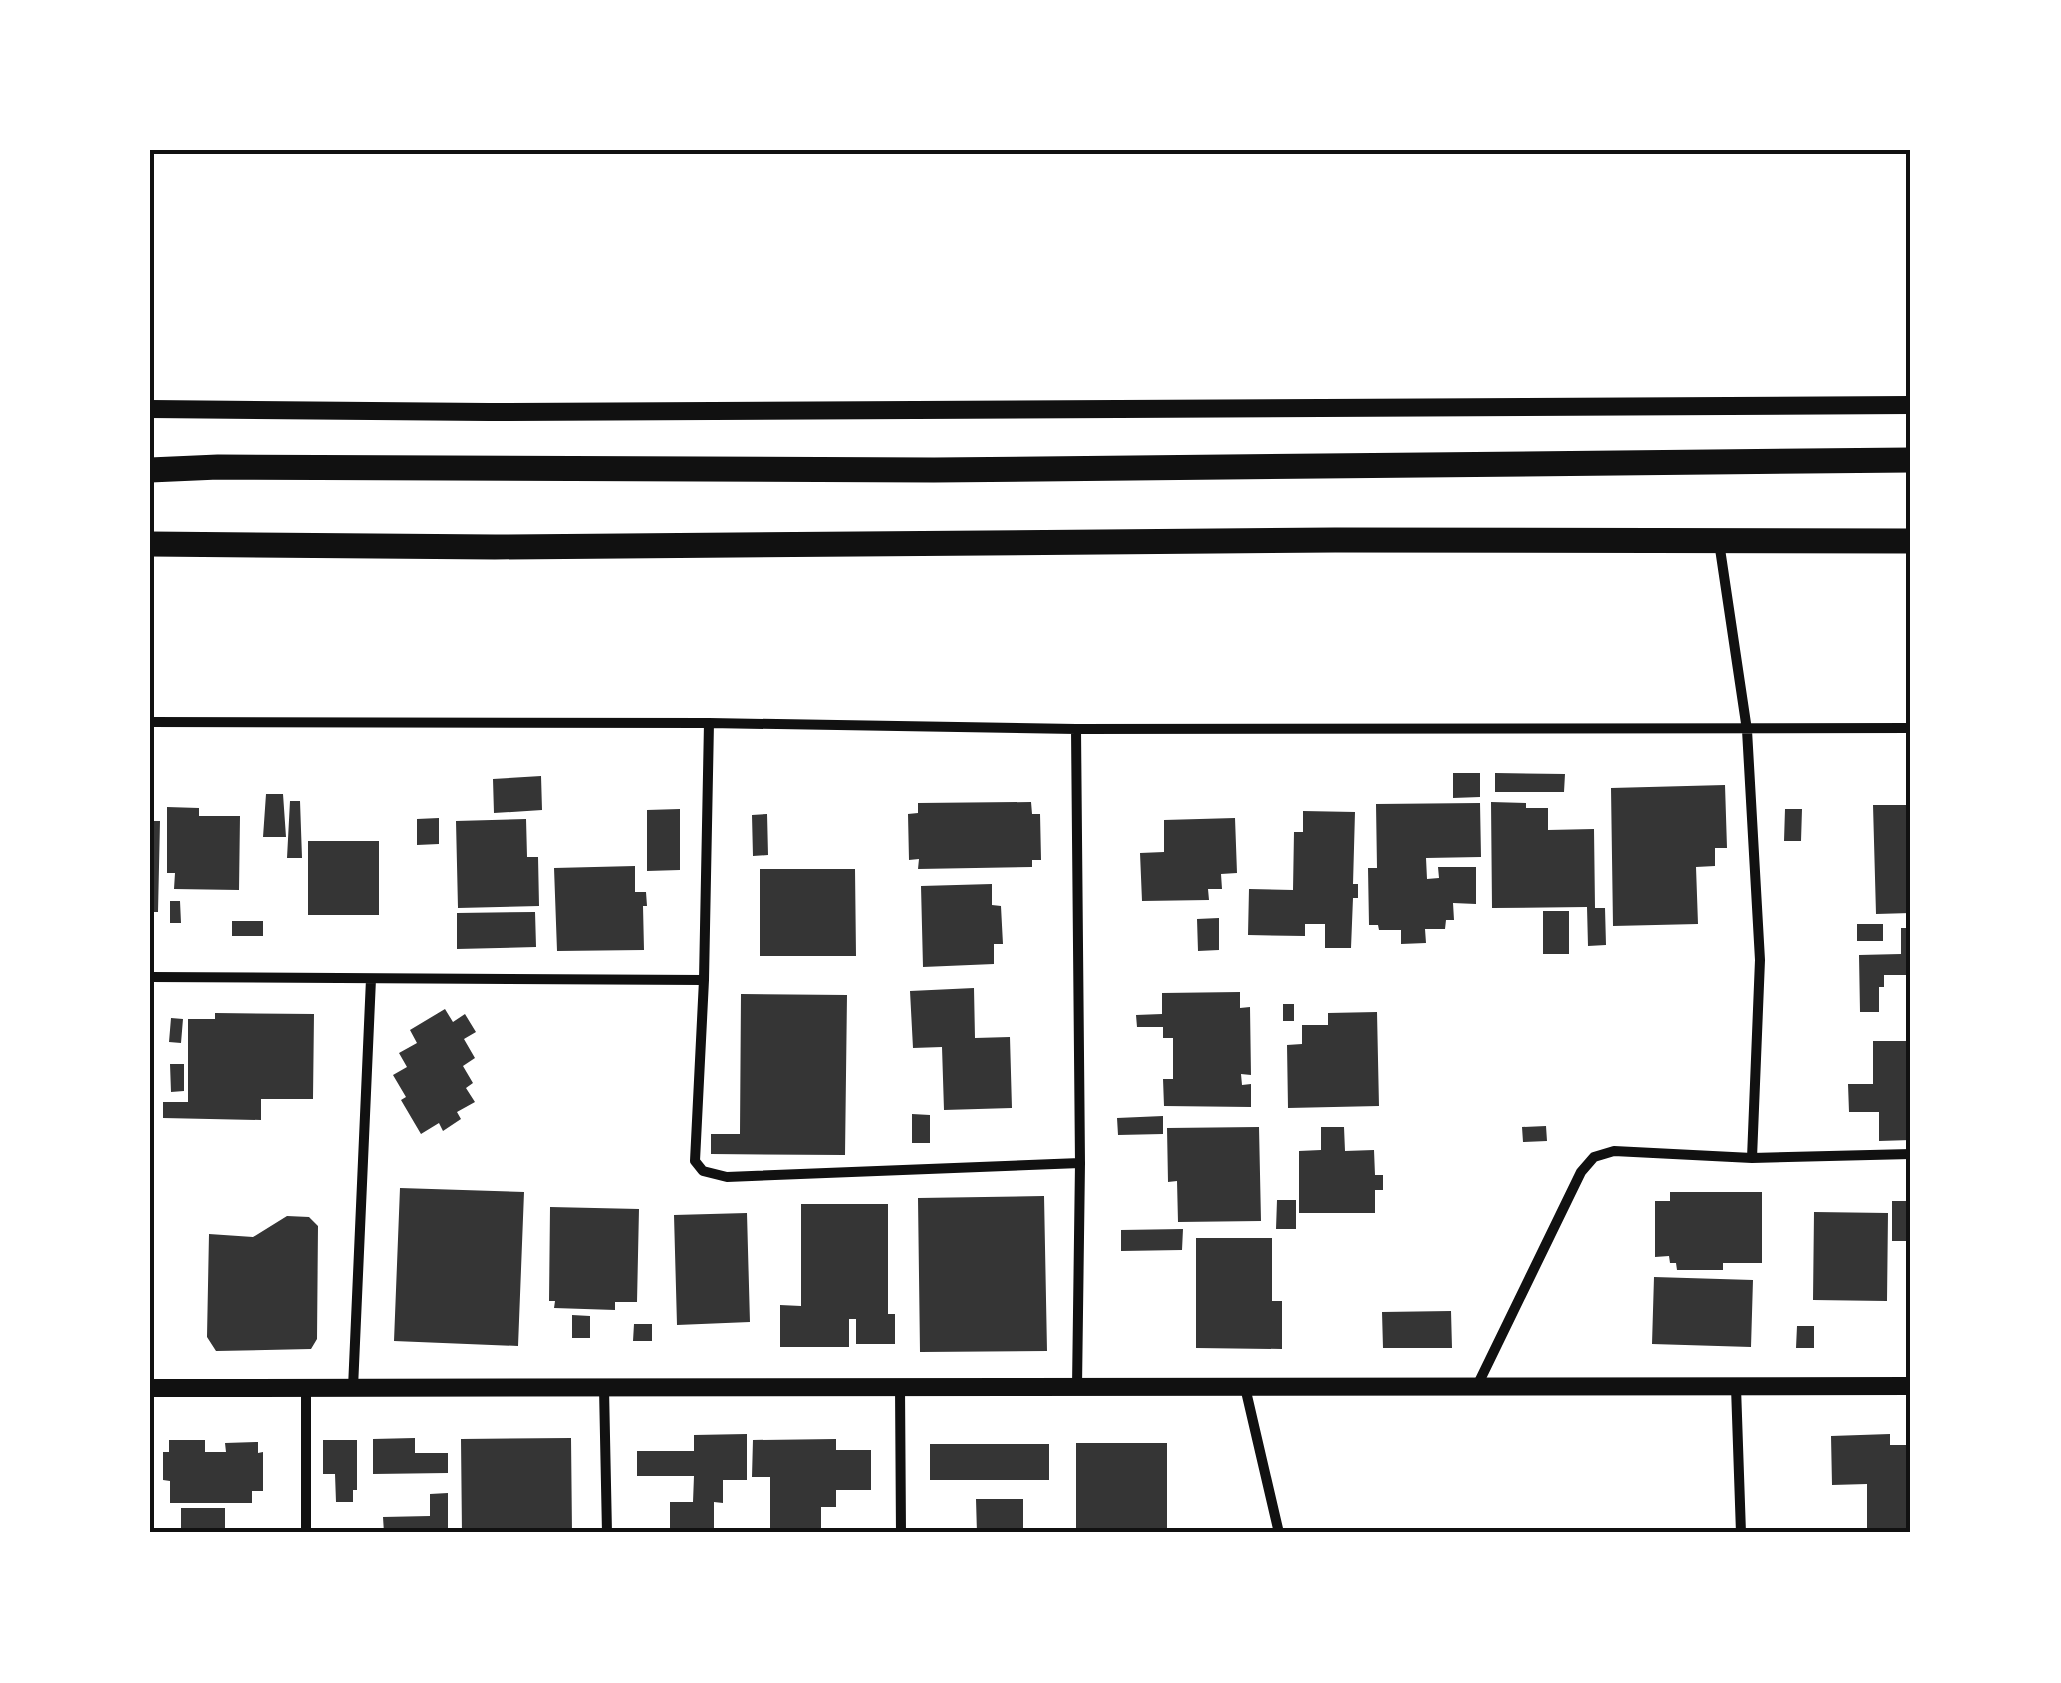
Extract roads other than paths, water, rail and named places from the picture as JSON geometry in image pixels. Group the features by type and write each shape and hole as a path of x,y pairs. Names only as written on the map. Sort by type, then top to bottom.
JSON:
{"main road":[{"path":"150,470 218,466 934,470 1911,460"},
{"path":"150,544 495,547 1296,540 1911,541"}],"street":[{"path":"150,409 546,412 1911,405"},
{"path":"1719,542 1746,730 1760,960 1752,1158"},
{"path":"150,722 709,723 1076,730 1911,728"},
{"path":"709,723 704,980 695,1161 703,1171 727,1177 1080,1163"},
{"path":"1076,730 1080,1163 1077,1387"},
{"path":"150,977 704,980"},
{"path":"353,1388 370,979"},
{"path":"1476,1387 1581,1172 1594,1157 1614,1152 1752,1158 1911,1154"},
{"path":"150,1388 1911,1386"},
{"path":"900,1387 901,1533"},
{"path":"1245,1387 1279,1533"},
{"path":"1736,1387 1740,1533"},
{"path":"306,1388 306,1533"},
{"path":"604,1388 606,1533"}]}
